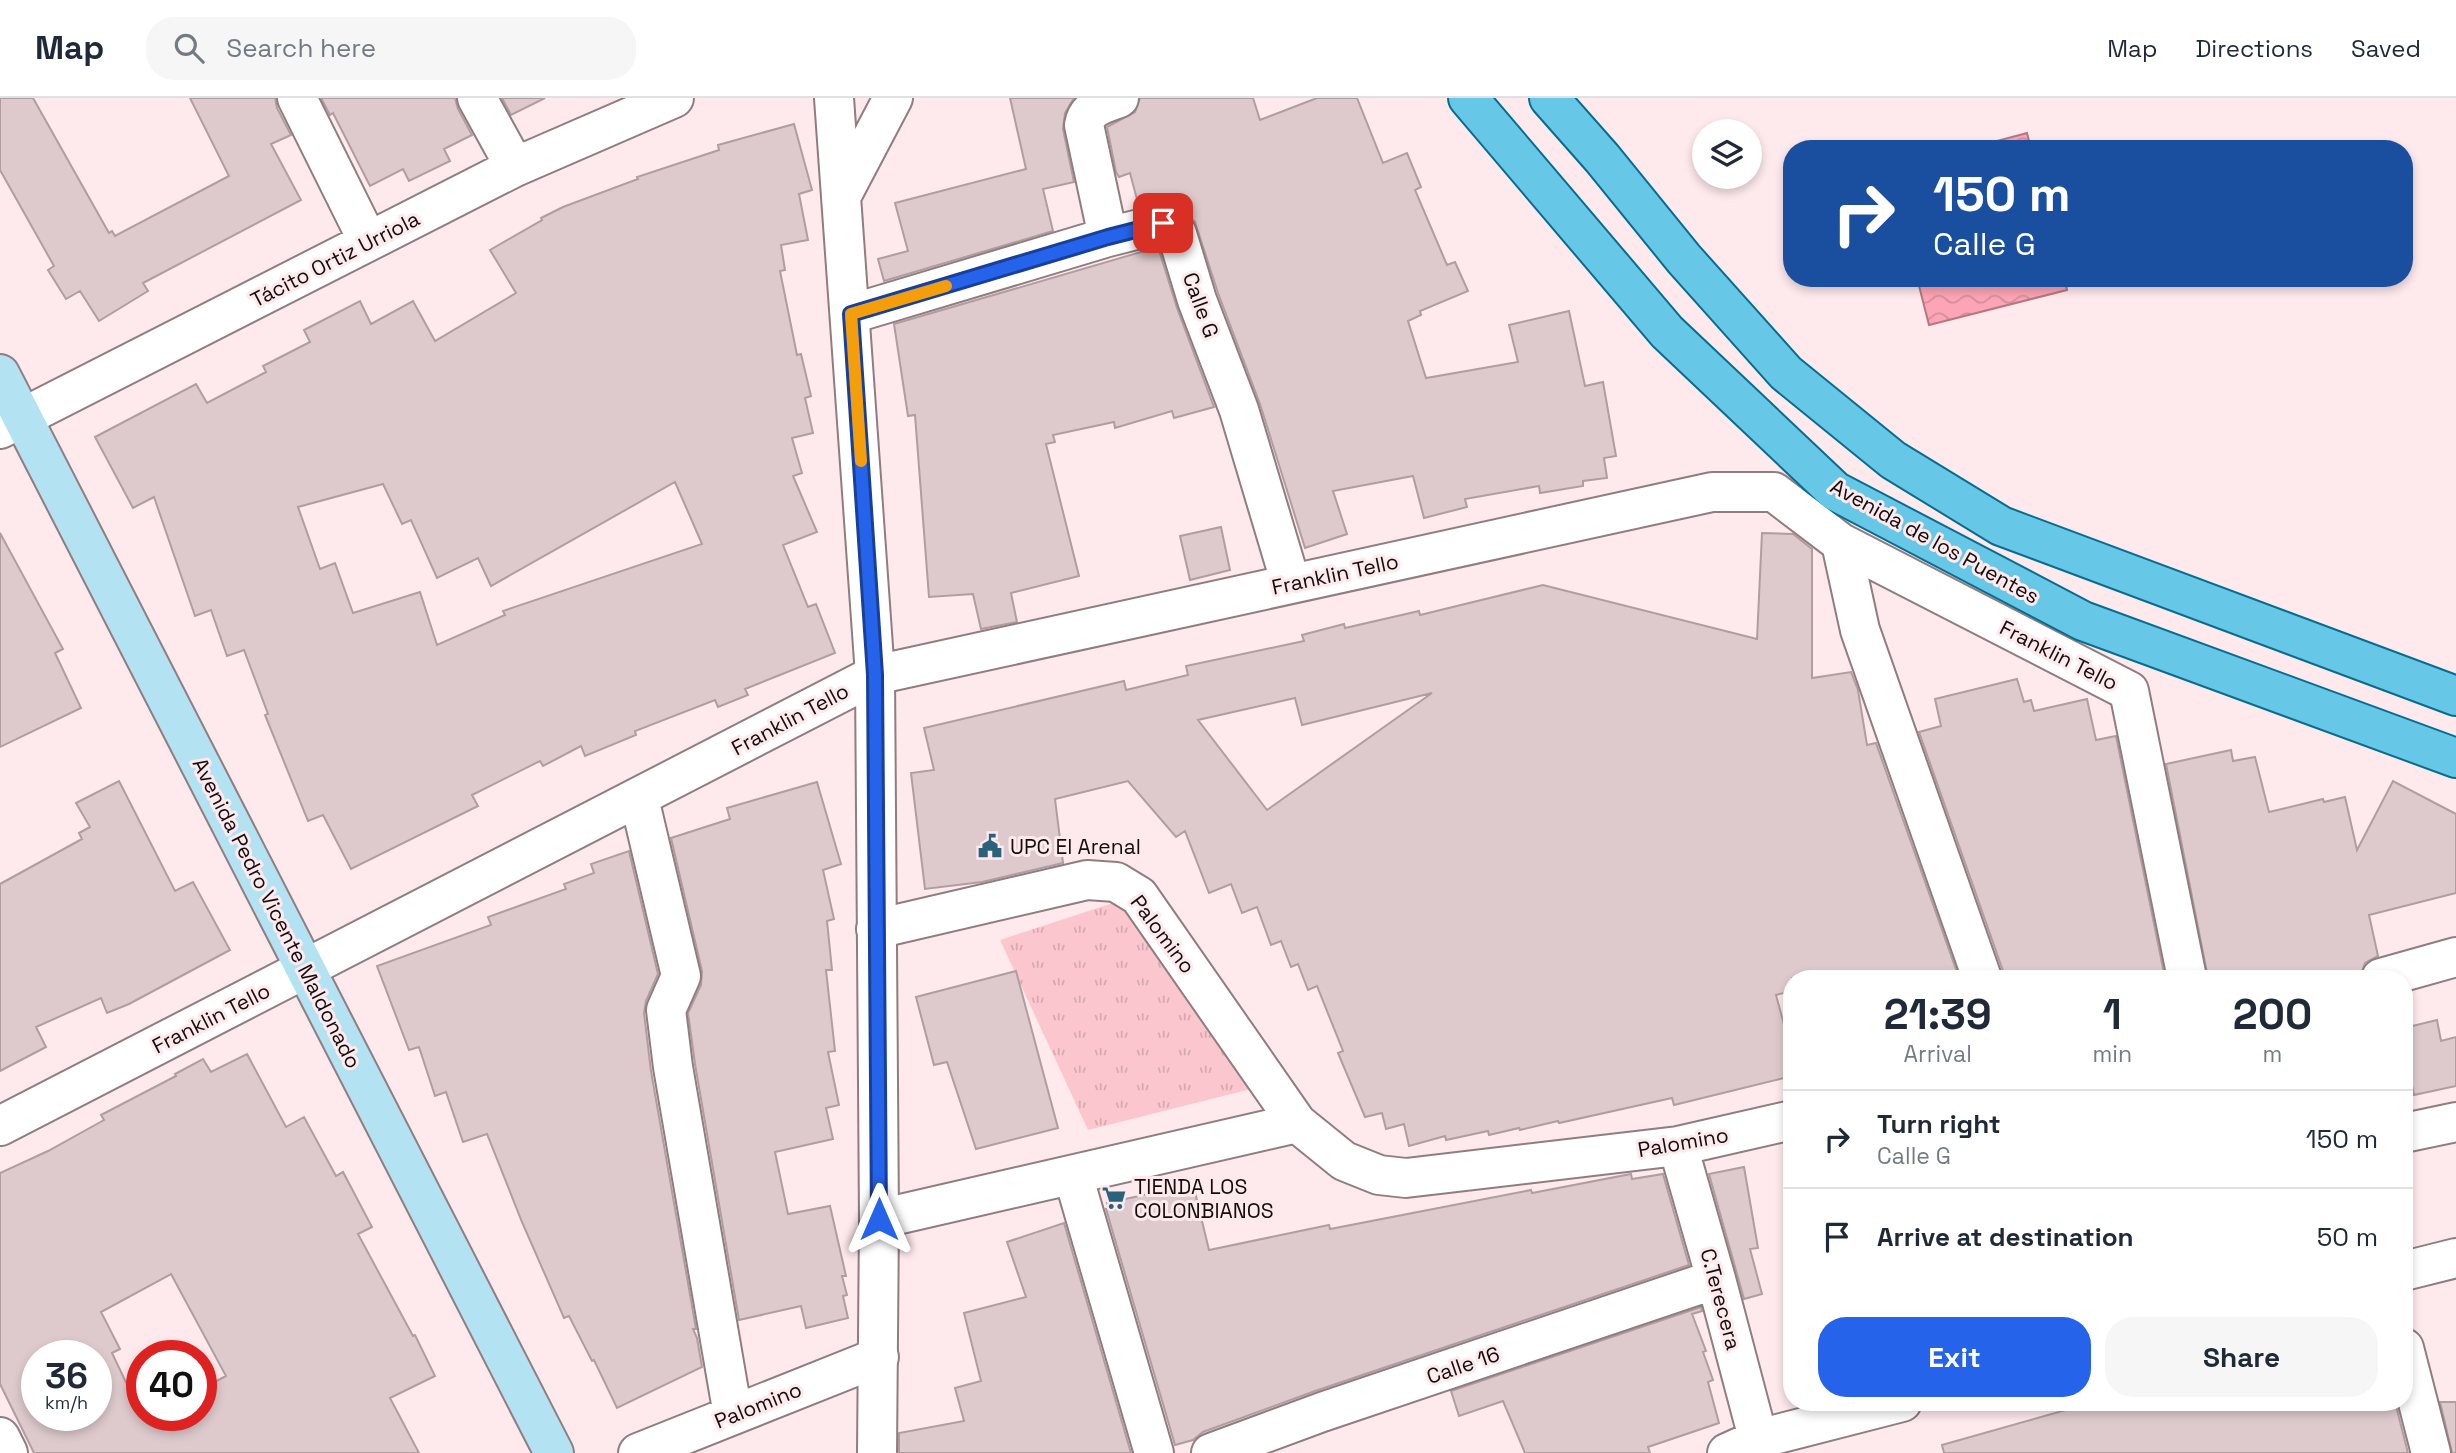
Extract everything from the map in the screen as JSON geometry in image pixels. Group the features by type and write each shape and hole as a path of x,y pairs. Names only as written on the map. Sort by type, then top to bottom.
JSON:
{"main road":[{"name":"Avenida de los Puentes","path":"1468,98 1667,332 1835,491 2082,621 2456,758"},
{"path":"1549,98 1684,259 1786,373 1893,460 2001,526 2456,696"},
{"name":"Avenida Pedro Vicente Maldonado","path":"0,374 11,423 306,969 554,1453"}],"street":[{"path":"297,98 368,242"},
{"path":"477,98 515,167"},
{"name":"Tácito Ortiz Urriola","path":"11,423 515,167 674,98"},
{"path":"834,98 875,675 879,1219 877,1453"},
{"path":"841,197 893,98"},
{"path":"1108,237 1084,125 1088,113 1093,109 1119,98"},
{"name":"Calle G","path":"851,314 1108,237 1163,223 1172,227 1177,234 1197,300 1239,410 1291,584"},
{"name":"Franklin Tello","path":"0,1126 875,675 1712,492 1774,492 1841,543 2129,691 2186,970"},
{"path":"1841,543 1860,630 1979,970"},
{"path":"639,798 681,976 666,1010 673,1067 733,1415"},
{"name":"Palomino","path":"876,929 1087,880 1116,883 1139,896 1297,1123 1344,1161 1379,1175 1406,1178 1678,1146 1783,1122"},
{"path":"2410,970 2456,957"},
{"path":"2413,1131 2456,1122"},
{"path":"879,1219 1297,1123"},
{"name":"C.Terecera","path":"1678,1146 1716,1279 1749,1448"},
{"path":"1073,1175 1154,1453"},
{"path":"2413,1269 2456,1258"},
{"name":"Calle 16","path":"1210,1453 1322,1412 1716,1279"},
{"name":"Palomino","path":"638,1453 879,1357"},
{"path":"2413,1383 2431,1453"},
{"path":"1749,1448 1872,1411"},
{"path":"0,1437 8,1453"}],"green space":[{"path":"1119,901 1251,1089 1088,1130 1000,940"}],"water":[{"path":"2027,133 2029,140 2001,140"},
{"path":"1919,287 2066,287 2067,290 1929,325"}],"building":[{"path":"0,98 33,98 109,233 112,231 115,236 229,176 190,98 275,98 277,108 291,135 271,144 301,200 143,283 148,291 99,321 80,291 66,299 48,270 54,266 0,170"},
{"path":"321,98 455,98 472,135 444,149 450,161 409,181 403,169 370,186 333,113 330,115"},
{"path":"502,98 545,98 511,115"},
{"path":"1010,98 1074,98 1065,113 1063,129 1074,182 1043,189 1053,231 884,281 878,259 908,251 895,203 1026,169"},
{"path":"1140,98 1253,98 1260,120 1317,98 1357,98 1383,163 1407,153 1421,187 1415,190 1447,265 1455,262 1468,291 1420,311 1421,315 1408,321 1426,378 1518,362 1509,325 1569,311 1585,386 1603,382 1616,456 1604,458 1607,478 1583,481 1583,486 1540,493 1539,486 1465,499 1467,507 1424,518 1413,476 1333,491 1347,534 1305,548 1260,404 1218,293 1195,222 1181,207 1171,203 1158,202 1139,207 1130,173 1119,177 1116,172 1107,127 1135,112"},
{"path":"794,124 812,190 799,194 808,240 781,245 785,270 780,271 797,355 801,354 811,396 805,398 813,433 792,438 802,473 793,476 817,532 783,545 808,607 816,604 835,653 745,689 748,695 718,707 715,700 635,731 636,735 585,756 581,746 543,766 540,761 472,795 478,806 351,869 323,815 308,821 265,715 268,714 244,650 227,656 211,610 195,616 154,497 133,508 95,437 196,384 207,403 266,372 263,366 310,342 304,330 360,301 371,324 413,301 435,341 516,293 490,250 563,207 638,179 637,177 719,150 718,145","holes":["675,482 702,544 503,611 505,615 437,645 420,592 353,613 335,563 320,569 298,507 383,484 402,524 411,520 437,578 478,558 491,586"]},
{"path":"1158,247 1177,308 1214,407 1174,418 1172,411 1115,428 1114,422 1053,435 1055,442 1046,444 1079,576 1011,593 1017,622 981,629 973,594 929,597 915,415 908,416 894,324"},
{"path":"1221,527 1230,570 1190,580 1180,536"},
{"path":"0,533 63,649 55,653 81,708 0,747"},
{"path":"1762,533 1793,534 1812,549 1812,678 1851,672 1858,690 1867,745 1876,743 1956,970 1783,970 1783,993 1776,995 1783,1021 1783,1078 1674,1105 1672,1098 1559,1123 1558,1121 1489,1135 1488,1131 1446,1140 1445,1136 1409,1146 1404,1124 1386,1129 1382,1113 1365,1117 1338,1053 1343,1051 1317,986 1308,990 1298,964 1291,967 1281,941 1271,945 1257,907 1242,913 1231,884 1209,893 1185,831 1176,837 1128,781 1055,799 1063,863 982,882 925,889 911,773 934,770 924,728 1124,681 1126,690 1188,675 1186,666 1304,641 1302,635 1344,624 1345,628 1419,611 1420,615 1543,585 1757,639","holes":["1432,693 1267,810 1198,720 1295,698 1302,725"]},
{"path":"2017,679 2024,702 2031,700 2034,711 2087,699 2096,740 2116,736 2163,970 2003,970 1919,732 1941,726 1935,699"},
{"path":"2231,750 2233,761 2255,757 2269,812 2323,799 2324,802 2345,797 2357,850 2393,781 2456,814 2456,893 2369,915 2378,956 2365,963 2363,970 2206,970 2166,764"},
{"path":"119,781 175,891 193,882 230,950 107,1013 101,998 36,1027 46,1047 0,1071 0,884 82,839 79,833 90,827 76,803"},
{"path":"817,782 841,864 823,870 834,919 827,921 832,970 826,970 835,1051 828,1052 839,1105 826,1108 833,1139 775,1152 788,1214 830,1206 846,1276 842,1276 847,1295 843,1296 848,1318 806,1328 801,1306 739,1320 688,1013 701,985 702,971 671,838 730,819 727,808"},
{"path":"629,851 658,974 646,1001 644,1013 651,1071 696,1329 693,1329 702,1367 617,1408 569,1316 564,1318 487,1134 463,1142 446,1092 435,1096 419,1047 409,1050 377,966 491,925 488,917 566,889 564,884 594,873 591,864"},
{"path":"1016,971 1058,1128 976,1149 947,1062 934,1065 916,997"},
{"path":"2437,1020 2441,1041 2456,1037 2456,1086 2414,1095 2413,1026"},
{"path":"247,1054 286,1127 304,1117 336,1176 343,1172 372,1227 358,1234 435,1376 390,1398 419,1453 34,1453 23,1431 112,1431 112,1353 112,1340 21,1340 21,1427 0,1384 0,1173 48,1151 104,1120 101,1115 203,1059 211,1072"},
{"path":"1744,1167 1758,1248 1750,1249 1762,1294 1744,1299 1709,1174"},
{"path":"1631,1174 1632,1179 1663,1174 1689,1265 1315,1391 1175,1445 1106,1209 1109,1208 1107,1203 1171,1189 1171,1193 1194,1188 1209,1250 1329,1225 1330,1229 1531,1190 1532,1193"},
{"path":"1064,1223 1131,1453 899,1453 899,1433 964,1421 955,1388 981,1381 964,1313 1026,1297 1007,1242"},
{"path":"1701,1307 1702,1311 1692,1314 1706,1351 1703,1352 1713,1380 1708,1382 1719,1423 1648,1447 1650,1453 1525,1453 1503,1401 1459,1416 1451,1391"},
{"path":"2440,1402 2456,1402 2456,1453 2452,1453"},
{"path":"2062,1411 2397,1411 2408,1453 1944,1453 1942,1445"}],"slow traffic":[{"path":"861,461 851,314 946,286"}],"place":[{"name":"UPC El Arenal","path":"990,846"},
{"name":"TIENDA LOS COLONBIANOS","path":"1114,1198"}],"route":[{"path":"879,1219 875,675 851,314 1163,223"}]}
